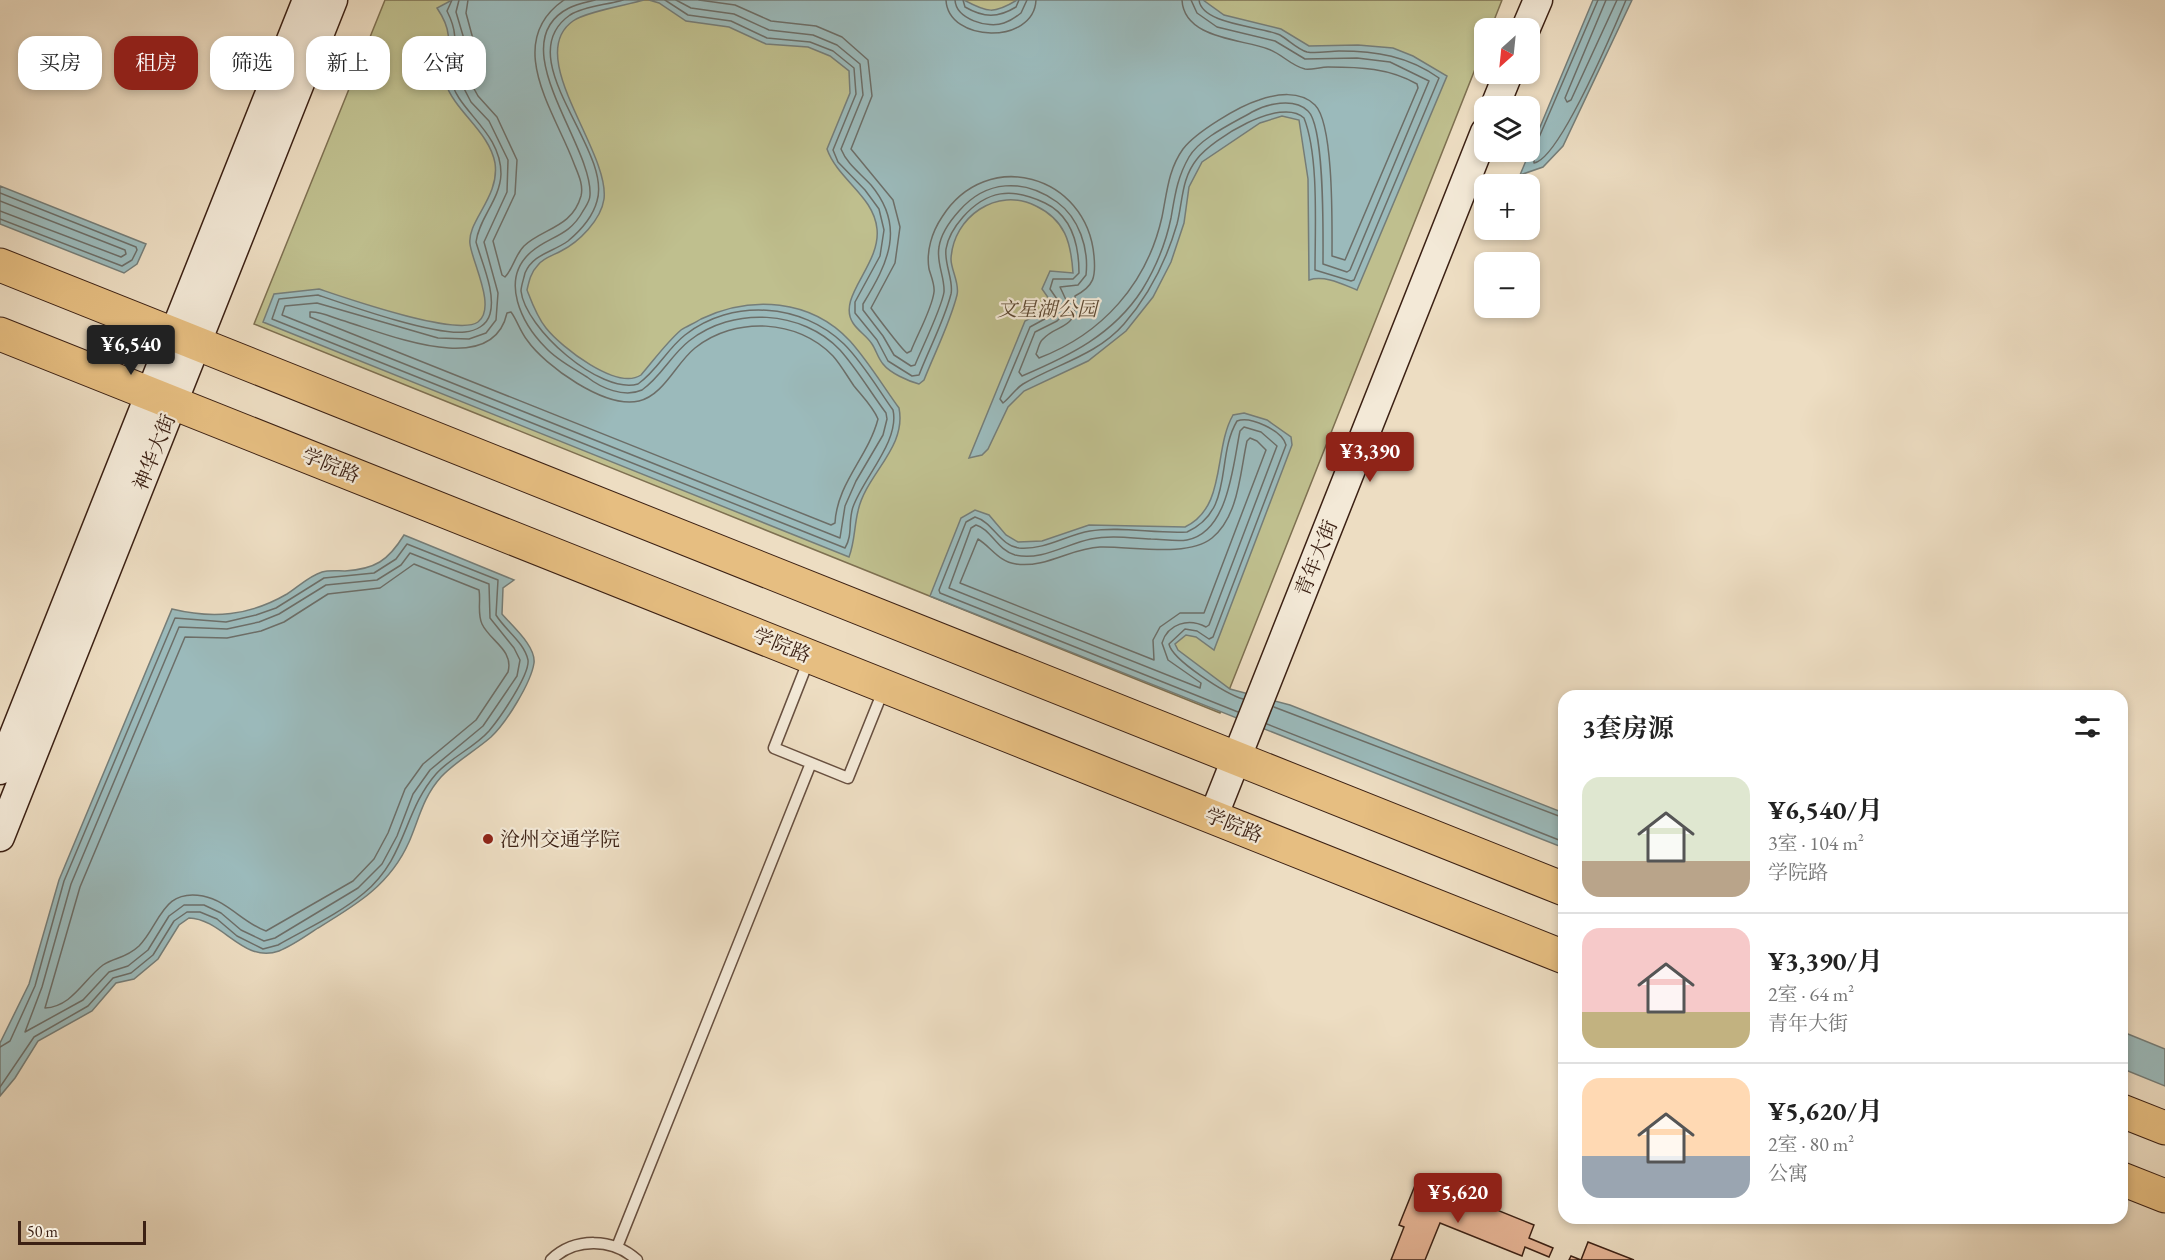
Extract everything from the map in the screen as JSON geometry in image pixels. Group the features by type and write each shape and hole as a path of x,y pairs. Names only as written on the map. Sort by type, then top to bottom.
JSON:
{"main road":[{"name":"神华大街","path":"186,339 307,0"},
{"name":"神华大街","path":"0,770 333,0"},
{"path":"1530,18 1538,0"},
{"name":"青年大街","path":"1212,817 1474,160"},
{"path":"0,265 1558,887"},
{"name":"学院路","path":"0,334 1558,955"},
{"name":"神华大街","path":"0,837 162,398"},
{"path":"2128,1113 2165,1128"},
{"path":"2128,1181 2165,1196"}],"lane":[{"path":"810,656 774,748 848,778 884,686"},
{"path":"617,1247 811,763"},
{"path":"551,1260 577,1245 601,1243 617,1247 637,1260"}],"green space":[{"name":"文星湖公园","path":"385,0 1502,0 1495,18 1474,18 1474,72 1220,713 254,324 349,90 390,90 390,36 370,36"}],"water":[{"path":"452,0 644,0 579,18 573,21 560,37 558,57 562,80 595,156 602,179 604,199 599,215 582,236 568,247 543,260 536,268 527,290 540,319 553,336 590,365 618,377 631,378 641,375 681,330 720,311 740,306 780,305 799,309 817,316 834,327 857,349 899,408 900,422 892,448 862,498 849,557 263,322 274,294 319,289 426,321 466,325 478,322 483,315 484,296 470,244 470,235 493,187 495,163 486,141 449,90 486,90 486,36 448,36 448,31 437,8"},
{"path":"649,0 964,0 985,9 996,10 1017,0 1203,0 1224,15 1281,29 1309,46 1358,45 1393,48 1413,56 1447,76 1357,290 1327,279 1309,280 1308,179 1299,120 1282,116 1260,123 1202,162 1189,187 1184,223 1171,262 1153,297 1126,331 1088,361 1024,391 1008,407 988,449 982,455 969,458 1025,321 1054,306 1042,289 1050,271 1073,273 1068,242 1060,225 1046,212 1021,201 1007,200 992,203 968,218 954,244 951,259 957,295 924,380 919,384 900,376 883,364 870,341 853,323 849,313 854,291 873,255 877,229 874,217 863,197 839,170 827,149 850,93 849,71 830,56 808,47 766,44 729,27 686,21 659,3"},
{"path":"1593,0 1632,0 1563,146 1543,167 1520,174 1525,162 1540,162 1540,127"},
{"path":"0,186 146,244 137,264 124,273 0,224"},
{"path":"1244,413 1267,420 1291,437 1292,445 1214,650 1196,637 1186,635 1175,644 1178,650 1230,689 1290,705 1558,811 1558,846 930,596 961,518 975,510 989,515 1006,535 1018,542 1042,541 1089,525 1185,527 1198,518 1213,492 1223,444 1233,415"},
{"path":"404,535 514,580 503,588 502,614 527,643 534,657 534,663 523,692 504,722 491,737 441,777 426,800 401,857 371,893 289,946 279,951 266,953 244,947 212,925 189,918 179,925 158,959 134,979 116,983 92,1011 38,1041 15,1078 0,1096 0,1043 29,984 59,880 172,609 202,614 231,614 259,607 287,594 322,572 355,570 373,566 392,551"},
{"path":"2128,1034 2165,1049 2165,1086 2128,1071"}],"building":[{"path":"1418,1178 1534,1225 1529,1238 1553,1248 1549,1257 1525,1247 1522,1256 1440,1223 1425,1260 1391,1260 1404,1227 1399,1225"},
{"path":"1588,1242 1634,1260 1581,1260"},
{"path":"1571,1256 1581,1260 1569,1260"}],"place":[{"name":"沧州交通学院","path":"488,839"}]}
